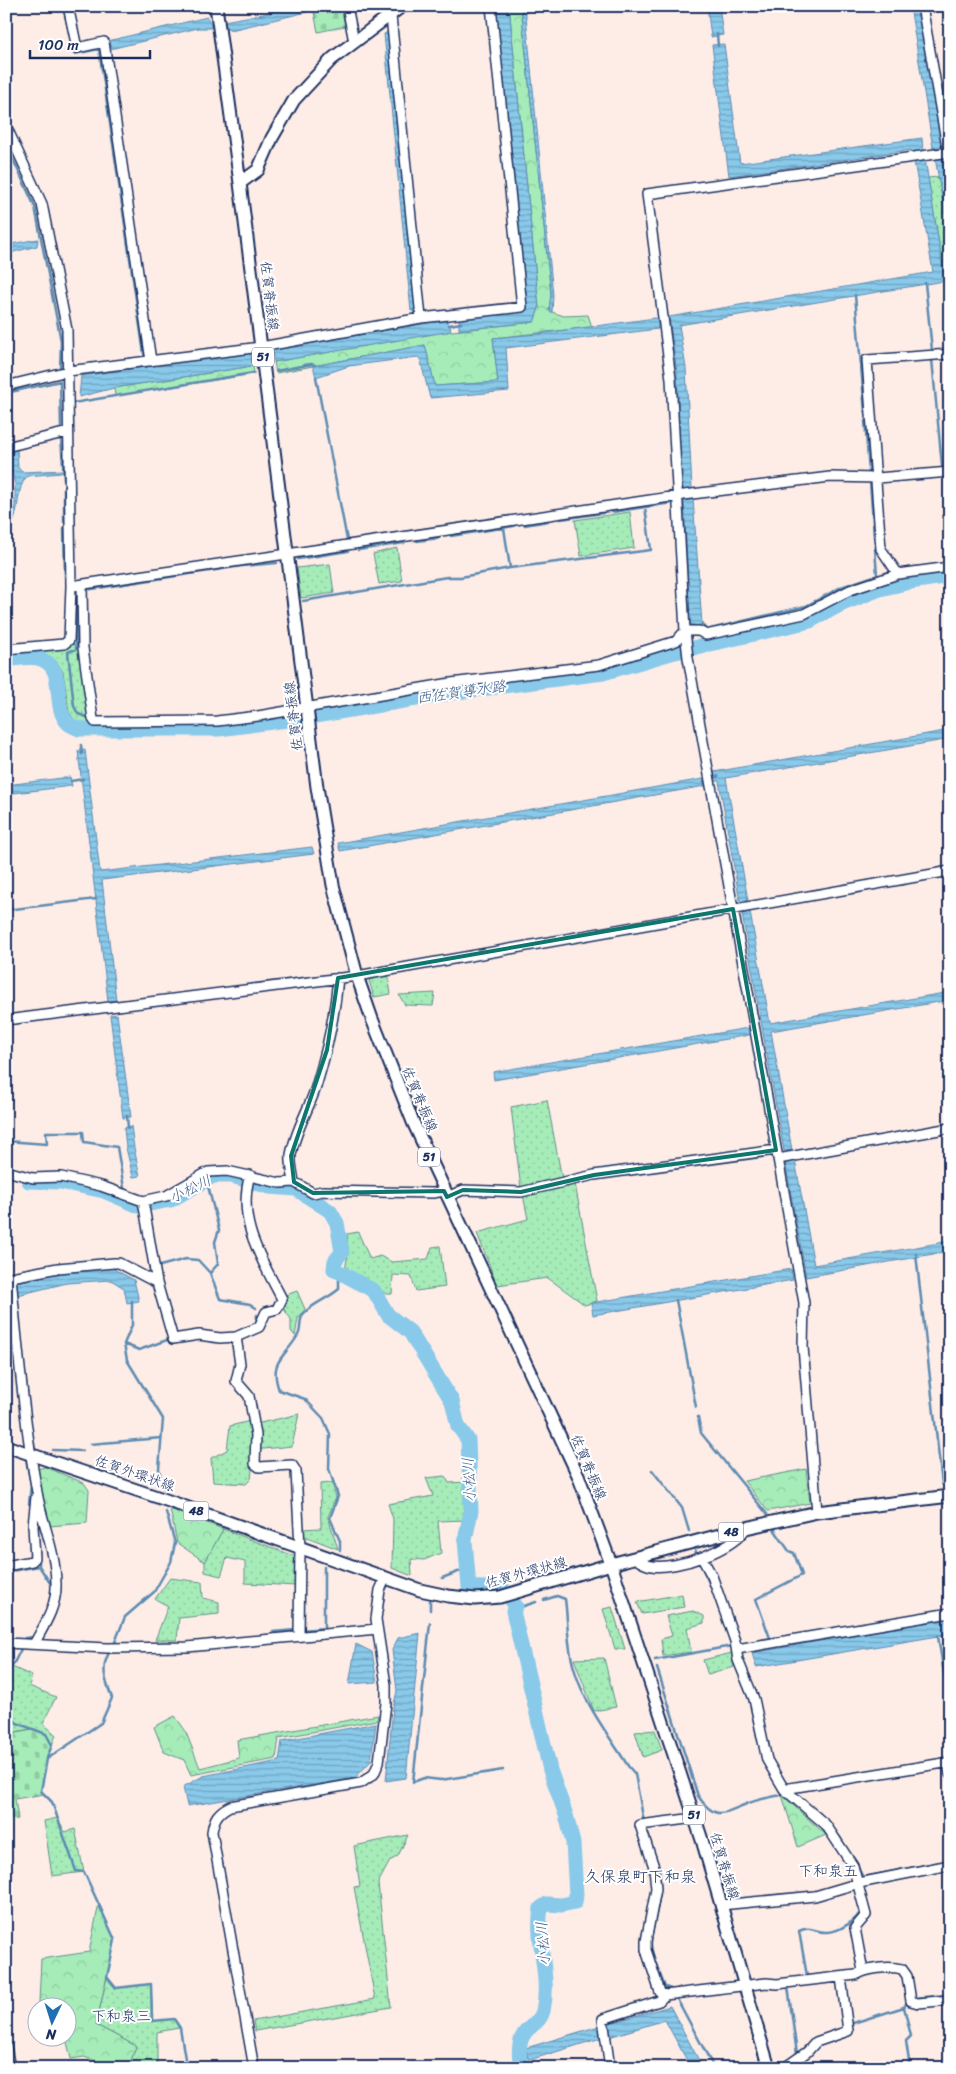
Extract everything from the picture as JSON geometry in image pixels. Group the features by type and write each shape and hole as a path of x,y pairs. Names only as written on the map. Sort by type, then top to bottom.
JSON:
{"main road":[{"name":"佐賀脊振線","path":"216,6 326,850 333,885 357,976 393,1075 446,1194 578,1475 610,1564 695,1818 769,2068"},
{"path":"240,183 258,170 272,138 294,100 332,59 402,6"},
{"name":"佐賀外環状線","path":"6,1446 420,1590 476,1600 517,1592 610,1564 746,1528 817,1512 950,1496"}],"street":[{"path":"68,6 77,48 105,47 151,361"},
{"path":"347,6 354,42"},
{"path":"6,386 68,371 261,346 421,318 522,307 491,6"},
{"path":"817,1512 802,1346 804,1303 783,1155 741,907 710,779 688,658 685,631 684,495 647,194 949,152 922,6"},
{"path":"391,16 421,318"},
{"path":"6,126 42,204 66,330 70,586 70,640 64,644 6,649"},
{"path":"898,574 881,549 867,360 950,354"},
{"path":"6,447 68,432"},
{"path":"70,586 82,590 288,555 684,495 830,477 877,478 950,472"},
{"path":"82,590 83,648 95,722 218,721 258,716 451,683 599,665 676,641 685,631 699,631 706,636 804,614 850,590 898,574 950,567"},
{"path":"6,1020 357,976 950,871"},
{"path":"294,1182 291,1156 313,1096 327,1050 327,1038 336,1005 338,978"},
{"path":"6,1171 33,1178 61,1177 101,1186 143,1200 166,1196 208,1172 227,1171 280,1183 294,1182 313,1193 322,1191 446,1194 463,1190 521,1192 594,1175 783,1155 950,1128"},
{"path":"143,1200 157,1283 173,1339 198,1335 220,1338 236,1337 259,1326 266,1312 277,1309 282,1299 249,1230 245,1210 246,1188 250,1175"},
{"path":"34,1644 51,1612 56,1586 54,1558 37,1494 30,1454 10,1284 58,1268 114,1263 119,1263 157,1283"},
{"path":"236,1337 240,1364 236,1382 249,1396 256,1435 255,1464 259,1467 292,1465 296,1471 300,1548 299,1636"},
{"path":"6,1566 32,1561 34,1558 33,1526 37,1494"},
{"path":"635,1558 654,1566 702,1558 741,1537 746,1528"},
{"path":"702,1558 712,1576 737,1649 738,1660 754,1700 767,1760 784,1789 826,1824 853,1866 866,1915 855,1928 863,1970"},
{"path":"254,2068 212,1832 214,1822 219,1811 230,1806 361,1783 374,1774 379,1762 386,1703 386,1685 377,1629 377,1606 380,1590 386,1578"},
{"path":"737,1649 950,1613"},
{"path":"6,1643 107,1648 187,1647 377,1629"},
{"path":"784,1789 949,1762 950,1774"},
{"path":"695,1818 640,1825 654,1867 656,1889 646,1940 646,1950 660,1992 665,1995 841,1977 856,1975 863,1970 896,1968 902,1969 907,1976 911,2001 918,2003 950,2000"},
{"path":"721,1905 815,1896 859,1883 950,1865"},
{"path":"784,2068 807,2052 816,2042 847,2027 841,1977"},
{"path":"610,2068 603,2019 659,2001 665,1995"},
{"path":"6,2047 10,2068"}],"highlighted area":[{"path":"733,909 776,1150 594,1175 521,1192 463,1190 447,1197 444,1191 313,1193 294,1182 291,1156 327,1050 338,978"}],"green space":[{"path":"315,6 341,6 345,26 318,32 314,12"},
{"path":"509,6 521,6 551,295 549,311 564,316 588,315 592,327 493,338 498,382 435,386 425,345 276,373 274,362 434,333 534,322 539,308"},
{"path":"938,177 950,241 950,271 943,268 928,178"},
{"path":"253,366 254,374 115,396 114,388"},
{"path":"630,512 634,548 581,556 575,520"},
{"path":"397,548 402,581 379,584 373,554"},
{"path":"330,564 334,593 301,598 297,568"},
{"path":"80,644 90,725 77,724 69,712 63,672 56,661 41,653 6,656 6,652"},
{"path":"388,974 391,994 374,997 368,977"},
{"path":"435,993 433,1006 405,1005 399,995"},
{"path":"547,1100 562,1179 521,1189 511,1107"},
{"path":"575,1184 597,1301 585,1305 548,1278 497,1285 477,1233 528,1219 523,1195"},
{"path":"358,1232 370,1259 380,1256 392,1262 428,1259 432,1247 440,1246 445,1287 416,1291 411,1276 393,1275 392,1294 386,1294 366,1279 345,1270 348,1254 347,1234"},
{"path":"297,1291 305,1309 298,1319 295,1336 291,1331 291,1319 283,1308 286,1295"},
{"path":"299,1414 292,1446 254,1450 251,1479 246,1484 213,1482 211,1458 227,1450 230,1426 250,1421 256,1424"},
{"path":"45,1467 84,1483 89,1490 87,1523 49,1526 37,1469"},
{"path":"806,1469 810,1503 768,1511 744,1481"},
{"path":"445,1476 449,1483 467,1482 466,1520 438,1521 441,1553 424,1560 411,1559 412,1576 392,1568 393,1519 388,1504 433,1496 426,1478"},
{"path":"332,1483 336,1497 328,1517 338,1549 302,1535 302,1529 321,1528 320,1484"},
{"path":"170,1509 223,1529 205,1562 177,1543"},
{"path":"223,1529 297,1557 296,1586 245,1583 245,1562 227,1558 221,1576 205,1572 205,1562"},
{"path":"170,1578 202,1582 203,1598 219,1602 219,1614 179,1618 177,1640 155,1640 168,1606 155,1599"},
{"path":"682,1594 684,1607 642,1614 637,1602"},
{"path":"612,1607 625,1649 615,1649 603,1609"},
{"path":"693,1611 704,1616 704,1623 687,1628 691,1652 663,1656 661,1639 672,1636 666,1616"},
{"path":"732,1653 734,1667 708,1675 703,1660"},
{"path":"604,1658 616,1707 594,1711 574,1659"},
{"path":"12,1667 32,1676 29,1686 56,1697 43,1723 56,1735 52,1745 38,1731 27,1730 6,1734 6,1672"},
{"path":"378,1715 377,1720 279,1738 276,1759 191,1775 184,1760 164,1752 154,1727 175,1716 185,1730 200,1768 239,1758 237,1740"},
{"path":"32,1729 46,1734 52,1745 47,1759 41,1791 44,1794 15,1799 18,1819 6,1820 6,1734"},
{"path":"655,1730 662,1750 643,1757 635,1732"},
{"path":"782,1795 826,1835 798,1847"},
{"path":"58,1818 65,1832 75,1829 84,1872 52,1876 44,1821"},
{"path":"408,1835 398,1856 390,1861 378,1883 391,2007 255,2031 253,2021 375,1999 354,1887 360,1886 354,1846"},
{"path":"99,1903 115,1940 96,2025 136,2046 129,2067 114,2067 84,2057 71,2059 68,2046 78,2046 78,1996 39,1996 41,1959 89,1952"},
{"path":"107,1977 116,1988 151,1984 153,2021 174,2019 179,2028 157,2032 157,2067 129,2067 136,2046 96,2025"}],"water":[{"path":"292,6 308,6 307,12 231,30 224,26 224,21 269,13"},
{"path":"495,6 509,6 539,308 534,322 459,330 459,319 523,310"},
{"path":"521,6 525,6 553,295 552,312 549,311 551,294"},
{"path":"707,6 719,6 723,35 711,37"},
{"path":"910,6 920,6 943,147 933,148"},
{"path":"207,17 211,28 198,28 110,49 108,41"},
{"path":"388,32 416,310 411,311 384,34"},
{"path":"724,44 740,163 922,138 923,151 912,153 911,150 729,176 712,45"},
{"path":"944,156 950,190 950,241 935,158"},
{"path":"925,159 943,268 950,271 950,280 679,325 686,368 692,489 684,490 681,482 677,373 669,317 933,272 914,161"},
{"path":"38,239 37,246 6,254 6,245"},
{"path":"658,319 658,329 506,348 509,391 430,398 418,357 349,366 316,377 313,366 425,345 435,386 498,382 493,338"},
{"path":"445,320 450,325 451,331 274,362 272,350"},
{"path":"250,352 253,366 114,388 79,397 81,376"},
{"path":"17,448 18,468 23,472 62,470 61,473 27,476 21,487 12,525 6,526 6,514 10,514 15,507 15,484 6,451"},
{"path":"693,499 702,624 697,626 690,624 684,500"},
{"path":"950,730 950,739 726,778 748,900 740,902 719,781 715,781 714,772"},
{"path":"85,750 100,872 312,847 314,854 102,880 116,1000 108,1001 78,751"},
{"path":"70,777 72,786 6,794 6,785"},
{"path":"703,779 705,786 340,851 338,843"},
{"path":"750,912 770,1023 950,992 950,1000 771,1031 792,1150 784,1151 742,914"},
{"path":"117,1014 131,1117 123,1118 110,1015"},
{"path":"748,1028 749,1035 494,1080 493,1072"},
{"path":"131,1126 140,1176 133,1177 126,1148 124,1128"},
{"path":"795,1160 814,1265 950,1241 950,1251 806,1277 785,1161"},
{"path":"112,1268 134,1280 139,1301 127,1303 124,1288 111,1280 67,1283 18,1295 16,1282 68,1271"},
{"path":"791,1269 793,1280 593,1315 591,1303"},
{"path":"950,1618 950,1634 756,1667 752,1653"},
{"path":"420,1633 406,1778 386,1781 393,1708 397,1691 392,1650 398,1638"},
{"path":"356,1644 372,1652 377,1682 349,1684"},
{"path":"376,1723 371,1761 355,1778 187,1806 183,1787 203,1776 279,1761 282,1741"},
{"path":"670,2006 703,2068 691,2068 665,2020 609,2037 607,2024"},
{"path":"599,2026 601,2038 528,2059 526,2048"}],"waterway":[{"path":"63,6 74,54 99,49 146,367"},
{"path":"717,34 718,46"},
{"path":"6,144 35,207 61,341 60,368"},
{"path":"925,283 932,350"},
{"path":"855,295 865,413"},
{"path":"414,310 415,324"},
{"path":"449,325 461,323"},
{"path":"932,359 942,466"},
{"path":"276,371 311,364 315,365"},
{"path":"73,403 253,373"},
{"path":"316,377 347,540"},
{"path":"6,393 60,381 61,429"},
{"path":"865,421 869,472"},
{"path":"61,437 64,480"},
{"path":"870,481 874,537"},
{"path":"64,487 64,522"},
{"path":"612,512 672,503"},
{"path":"303,601 447,577 461,577 510,568 651,550 645,507"},
{"path":"561,519 603,513"},
{"path":"525,525 548,521"},
{"path":"451,536 514,526"},
{"path":"64,528 65,578"},
{"path":"504,528 510,568"},
{"path":"417,541 439,538"},
{"path":"358,550 404,543"},
{"path":"702,624 706,630 806,606 841,587 877,575 875,549"},
{"path":"298,559 348,551"},
{"path":"85,590 242,566 277,563"},
{"name":"西佐賀導水路","path":"6,660 33,657 47,662 53,669 56,677 63,717 70,725 79,729 219,729 303,718 457,692 603,673 671,653 810,621 842,604 880,589 950,576"},
{"path":"79,591 76,592 76,649 68,652 74,706 78,714 87,717"},
{"name":"西佐賀導水路","path":"79,729 80,735"},
{"path":"81,745 82,754"},
{"path":"704,782 718,776"},
{"path":"71,781 83,779"},
{"path":"6,910 96,899"},
{"path":"127,1116 128,1128"},
{"path":"6,1141 47,1144 46,1132 83,1132 84,1142 117,1147 124,1188"},
{"name":"小松川","path":"29,1181 60,1182 104,1191 139,1206 171,1200 213,1176 232,1176 270,1187 296,1189 330,1211 337,1223 342,1252 335,1261 334,1269 374,1291 388,1315 410,1332 452,1401 458,1426 468,1440 471,1511 465,1540 469,1587 502,1588 516,1606 513,1611 550,1770 566,1815 573,1843 575,1902 561,1905 547,1904 541,1908 540,1934 545,1998 542,2015 522,2038 520,2051 521,2068"},
{"path":"205,1180 219,1230 215,1242 218,1264 210,1273 220,1299 250,1304 256,1308"},
{"path":"916,1254 942,1484 950,1483"},
{"path":"160,1266 186,1259 198,1260 210,1273"},
{"path":"339,1272 339,1289 312,1306 302,1315 298,1335 277,1365 276,1380 279,1390 305,1399 323,1418 330,1434 329,1469 338,1496 330,1518 340,1541 340,1550"},
{"path":"676,1300 696,1407"},
{"path":"132,1301 132,1325 124,1344 127,1360 163,1419 159,1469 163,1488"},
{"path":"256,1324 257,1315"},
{"path":"124,1344 139,1350 167,1340"},
{"path":"698,1417 701,1433 767,1514"},
{"path":"90,1444 161,1438"},
{"path":"53,1450 83,1451"},
{"path":"26,1459 31,1485 29,1504"},
{"path":"652,1470 682,1508 689,1531"},
{"path":"115,1642 125,1617 154,1592 171,1562 175,1543 166,1512"},
{"path":"743,1644 770,1638 756,1599 802,1575 794,1553 789,1551 774,1529"},
{"path":"6,1572 39,1566 39,1548"},
{"path":"695,1549 697,1556"},
{"path":"700,1563 711,1587"},
{"path":"39,1566 52,1586 49,1604"},
{"path":"302,1630 324,1628 324,1567"},
{"path":"442,1578 466,1569"},
{"path":"544,1600 557,1596 565,1599 570,1651 578,1681 597,1718 635,1774 644,1822"},
{"path":"430,1601 430,1610"},
{"path":"516,1606 521,1607 536,1602"},
{"path":"430,1623 413,1782 424,1778 441,1780 503,1770"},
{"path":"273,1632 295,1630"},
{"path":"25,1638 33,1637 35,1634"},
{"path":"938,1636 950,1711"},
{"path":"655,1660 732,1646"},
{"path":"6,1673 21,1649"},
{"path":"109,1653 104,1670 112,1698 101,1723 47,1759 41,1791 52,1802 76,1871 84,1872 115,1940 107,1977 116,1988 151,1984 152,2021 174,2019 180,2028 186,2065 214,2068"},
{"path":"735,1663 750,1702 758,1741"},
{"path":"657,1668 698,1796 709,1809 713,1812 723,1813 753,1802 782,1795 779,1789"},
{"path":"6,1712 17,1723 46,1734 52,1745 47,1758"},
{"path":"816,1810 828,1822"},
{"path":"646,1829 654,1854"},
{"path":"839,1836 853,1859"},
{"path":"857,1866 863,1877 941,1862"},
{"path":"658,1869 660,1887 651,1947 665,1987 674,1990"},
{"path":"807,1976 799,1931 803,1929 823,1932 837,1930 852,1921 861,1909"},
{"path":"913,1998 946,1995 950,1982"},
{"path":"788,1986 797,2054"},
{"path":"676,1997 713,2066 731,2066 732,2068"},
{"path":"850,2024 904,2007 908,2001"},
{"path":"904,2007 911,2036 906,2041 910,2068"},
{"path":"797,2054 815,2038"}],"district":[{"name":"下和泉五","path":"828,1871"},
{"name":"久保泉町下和泉","path":"640,1876"},
{"name":"下和泉三","path":"121,2016"}]}
